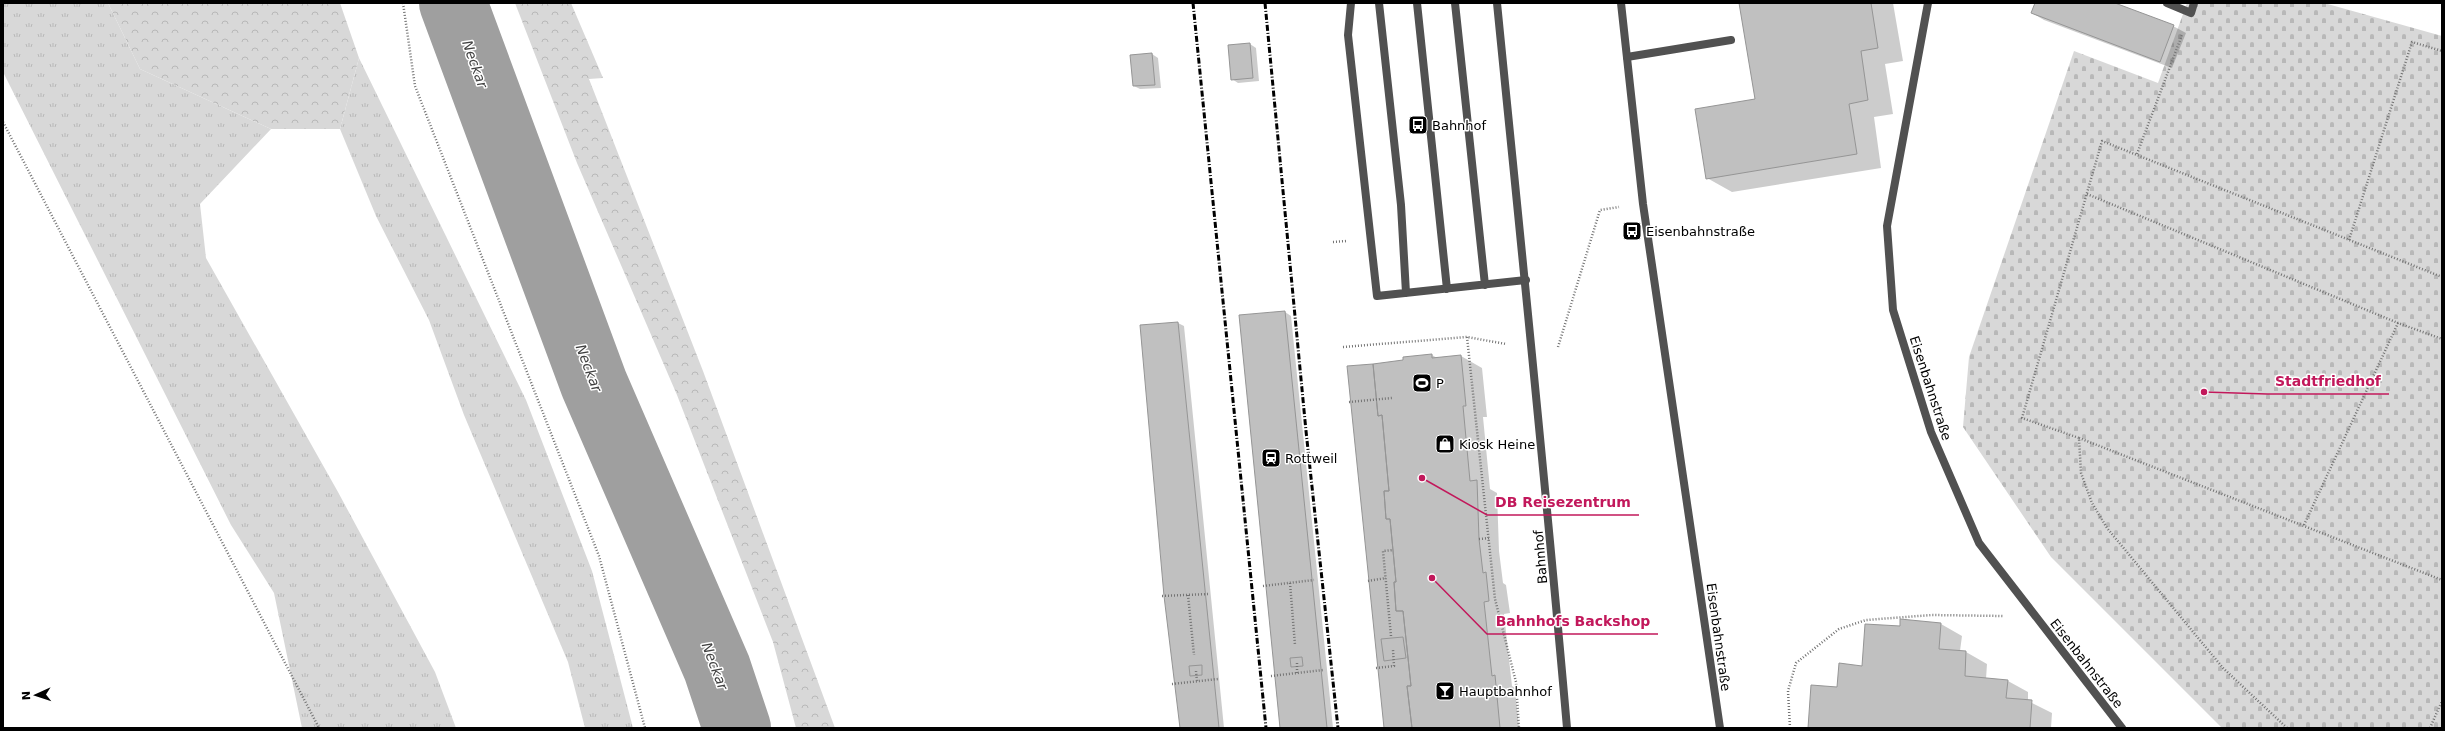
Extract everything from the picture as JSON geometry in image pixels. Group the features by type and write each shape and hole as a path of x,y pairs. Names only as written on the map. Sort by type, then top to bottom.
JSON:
{"street":[{"path":"1351,3 1348,35 1377,296 1526,280"},
{"path":"1379,3 1401,205 1401,236 1406,293"},
{"path":"1416,3 1448,289"},
{"path":"1455,3 1485,284"},
{"name":"Bahnhof","path":"1497,3 1526,280 1531,349 1550,531 1567,728"},
{"name":"Eisenbahnstraße","path":"1621,3 1643,204 1720,728"},
{"name":"Eisenbahnstraße","path":"1928,3 1887,226 1893,310 1932,432 1979,543 2122,728"},
{"path":"2167,3 2191,12 2194,3"},
{"path":"1627,57 1730,40"}],"path":[{"path":"403,3 415,86 599,556 645,728"},
{"path":"2137,154 2191,12"},
{"path":"2349,240 2412,42 2442,52"},
{"path":"3,122 319,728"},
{"path":"2442,277 2102,141 2022,418 2079,438 2442,580"},
{"path":"2087,194 2442,340"},
{"path":"1557,348 1600,210 1616,208"},
{"path":"2304,525 2398,322"},
{"path":"1466,336 1496,598 1516,682 1519,728"},
{"path":"1343,347 1466,336 1531,349"},
{"path":"1349,402 1392,398"},
{"path":"2079,438 2081,474 2092,503 2107,528 2223,668 2287,728"},
{"path":"1479,539 1490,538"},
{"path":"1391,636 1383,551 1393,550"},
{"path":"1368,581 1386,578"},
{"path":"1263,586 1314,580"},
{"path":"1290,583 1295,645"},
{"path":"1162,596 1209,594"},
{"path":"1188,595 1194,655"},
{"path":"1790,728 1788,691 1796,663 1839,629 1866,620 1932,615 2036,617"},
{"path":"1376,668 1394,666 1393,650"},
{"path":"1297,663 1297,673"},
{"path":"1272,676 1323,670"},
{"path":"1196,671 1197,681"},
{"path":"1172,684 1218,679"},
{"path":"2430,728 2442,701"}],"green space":[{"path":"3,3 108,3 140,69 271,129 200,204 206,258 338,492 435,672 456,728 302,728 274,593 231,525 3,72"},
{"path":"108,3 340,3 359,58 340,129 271,129 140,69"},
{"path":"515,3 571,3 603,78 589,79 703,371 835,728 796,728 773,642 677,395 577,163"},
{"path":"2187,3 2324,3 2442,36 2442,728 2222,728 2051,557 1963,427 1969,357 2074,51 2158,83"},
{"path":"359,58 526,400 592,571 633,728 585,728 568,662 464,415 429,320 376,216 340,129"}],"building":[{"path":"1739,3 1871,3 1878,48 1861,51 1868,100 1849,104 1857,154 1706,179 1695,109 1755,99"},
{"path":"2035,3 2115,3 2174,25 2160,62 2031,13"},
{"path":"1250,43 1253,78 1231,80 1228,45"},
{"path":"1152,53 1155,85 1133,86 1130,55"},
{"path":"1285,311 1327,728 1280,728 1239,315"},
{"path":"1178,322 1219,728 1180,728 1164,596 1140,325"},
{"path":"1432,354 1432,358 1461,355 1466,406 1463,406 1470,481 1477,480 1479,539 1483,573 1486,572 1489,601 1484,602 1492,676 1495,675 1500,728 1412,728 1407,686 1411,686 1403,611 1396,611 1394,582 1396,582 1390,519 1386,519 1384,491 1389,491 1382,415 1378,416 1373,364 1403,360 1403,357"},
{"path":"1373,364 1378,416 1382,415 1389,491 1384,491 1386,519 1390,519 1396,582 1394,582 1396,611 1403,611 1411,686 1407,686 1412,728 1384,728 1347,366"},
{"path":"1900,619 1941,623 1939,649 1966,651 1965,676 2008,680 2006,698 2032,700 2030,728 1808,728 1811,685 1837,687 1839,663 1862,666 1865,624 1900,626"},
{"path":"1403,637 1406,658 1384,661 1381,639"},
{"path":"1302,657 1303,666 1291,667 1290,658"},
{"path":"1202,665 1202,675 1190,676 1189,666"}],"waterway":[{"name":"Neckar","path":"453,3 594,384 717,668 737,728"}],"railway":[{"path":"1193,3 1266,728"},
{"path":"1265,3 1306,431 1338,728"}],"place":[{"name":"Bahnhof","path":"1418,125"},
{"name":"Eisenbahnstraße","path":"1632,231"},
{"name":"P","path":"1422,383"},
{"name":"Stadtfriedhof","path":"2204,392"},
{"name":"Kiosk Heine","path":"1445,444"},
{"name":"Rottweil","path":"1271,458"},
{"name":"DB Reisezentrum","path":"1422,478"},
{"name":"Bahnhofs Backshop","path":"1432,578"},
{"name":"Hauptbahnhof","path":"1445,691"}]}
